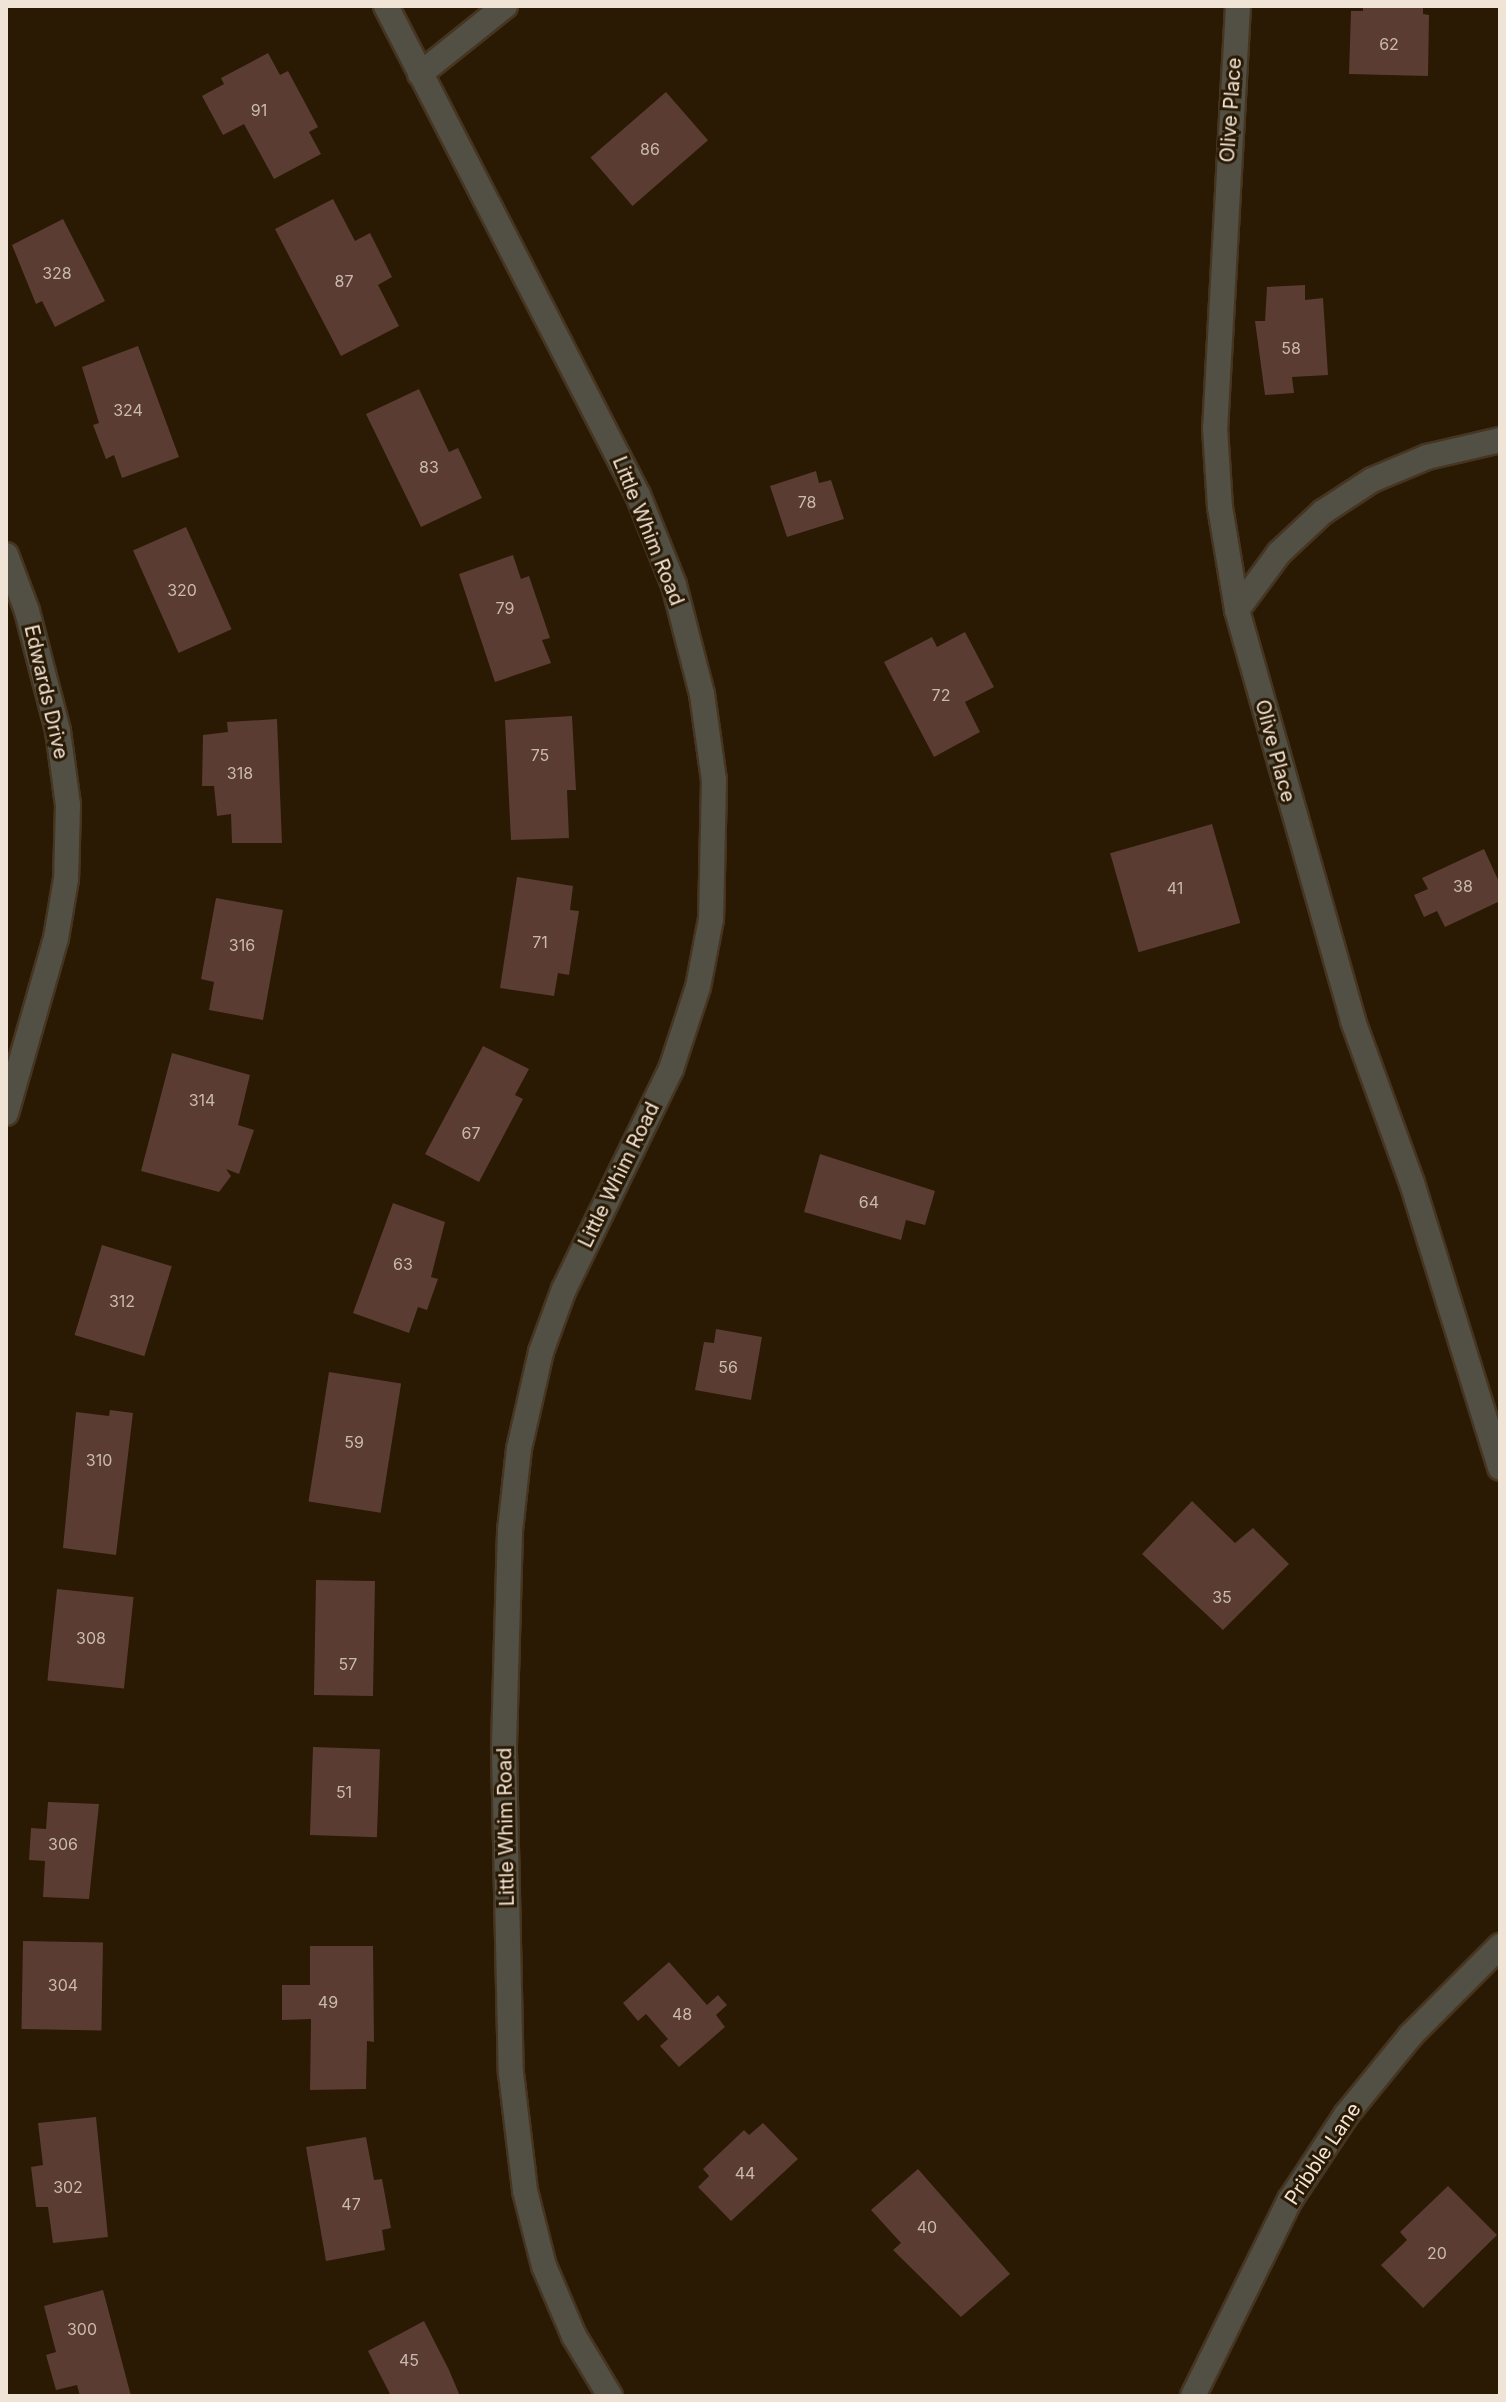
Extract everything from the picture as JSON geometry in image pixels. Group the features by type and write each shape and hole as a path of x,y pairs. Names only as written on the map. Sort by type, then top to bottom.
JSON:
{"street":[{"name":"Little Whim Road","path":"386,6 638,495 674,585 702,694 714,780 711,919 698,987 671,1069 564,1289 541,1352 519,1449 510,1531 504,1750 511,2073 525,2191 544,2266 574,2336 610,2396"},
{"path":"420,74 505,6"},
{"name":"Olive Place","path":"1238,6 1215,428 1220,507 1237,610 1353,1021 1412,1183 1500,1468"},
{"path":"1237,610 1279,553 1323,512 1372,480 1427,457 1500,440"},
{"name":"Edwards Drive","path":"6,555 27,611 58,731 68,805 66,879 56,938 6,1113"},
{"name":"Pribble Lane","path":"1193,2396 1290,2200 1346,2115 1411,2035 1500,1946"}],"building":[{"path":"1363,6 1423,6 1423,14 1429,15 1428,76 1349,74 1351,11 1363,11"},
{"path":"268,53 280,75 288,71 318,127 309,132 321,154 274,179 244,124 223,135 202,96 224,84 221,78"},
{"path":"666,92 708,140 633,206 591,158"},
{"path":"333,199 355,241 370,233 392,277 378,285 399,326 341,356 275,229"},
{"path":"63,219 105,301 55,327 42,301 36,304 12,245"},
{"path":"1305,285 1305,300 1323,298 1328,375 1292,377 1294,393 1265,395 1255,321 1265,321 1267,287"},
{"path":"138,346 179,457 122,478 114,455 106,459 93,425 99,423 82,367"},
{"path":"419,389 449,452 458,448 482,498 421,527 366,414"},
{"path":"816,471 819,483 831,480 844,519 787,537 770,486"},
{"path":"186,527 232,629 179,653 133,551"},
{"path":"513,555 521,579 529,576 550,638 542,640 551,663 495,682 459,574"},
{"path":"965,632 994,687 965,702 980,732 934,757 884,662 932,637 937,647"},
{"path":"572,716 576,790 567,790 569,838 511,840 505,720"},
{"path":"277,719 282,843 232,843 231,814 217,816 214,786 202,786 203,735 228,732 227,722"},
{"path":"1212,824 1240,923 1138,952 1110,853"},
{"path":"1484,849 1500,884 1500,901 1445,927 1437,911 1424,917 1414,895 1428,889 1422,878"},
{"path":"517,877 573,886 570,910 579,911 569,975 558,973 554,996 500,988"},
{"path":"216,898 283,910 263,1020 209,1010 214,982 201,979"},
{"path":"483,1046 529,1069 515,1095 523,1099 479,1182 425,1154"},
{"path":"172,1053 250,1075 238,1125 254,1130 239,1174 226,1169 231,1176 219,1192 141,1171"},
{"path":"820,1154 935,1191 925,1225 906,1220 901,1240 804,1212"},
{"path":"393,1203 445,1222 431,1277 438,1279 427,1310 418,1307 409,1333 353,1313"},
{"path":"102,1245 172,1266 144,1356 75,1335"},
{"path":"716,1329 762,1337 751,1400 695,1390 704,1342 714,1343"},
{"path":"329,1372 401,1383 381,1513 309,1501"},
{"path":"110,1410 133,1413 116,1555 63,1548 76,1412 109,1416"},
{"path":"1192,1501 1235,1543 1253,1528 1289,1564 1223,1630 1142,1554"},
{"path":"316,1580 375,1581 373,1696 314,1695"},
{"path":"57,1589 134,1597 124,1689 47,1680"},
{"path":"313,1747 380,1749 377,1837 310,1835"},
{"path":"48,1802 99,1804 89,1899 43,1897 45,1861 29,1860 31,1828 46,1829"},
{"path":"23,1941 103,1942 101,2030 21,2029"},
{"path":"310,1946 373,1946 374,2042 367,2041 366,2089 310,2090 311,2019 282,2020 282,1985 310,1985"},
{"path":"669,1962 707,2005 718,1995 727,2005 716,2015 725,2027 679,2067 660,2046 668,2039 646,2014 638,2021 623,2003"},
{"path":"96,2117 108,2237 53,2243 48,2207 36,2207 31,2167 43,2165 38,2123"},
{"path":"763,2123 798,2159 731,2221 698,2187 709,2176 703,2169 744,2130 749,2135"},
{"path":"366,2137 374,2180 382,2179 391,2228 382,2230 385,2250 326,2261 306,2147"},
{"path":"918,2169 1010,2274 961,2317 893,2250 901,2243 871,2210"},
{"path":"1448,2186 1497,2235 1423,2308 1381,2265 1407,2240 1400,2232"},
{"path":"103,2290 131,2396 80,2396 77,2385 56,2390 46,2355 56,2352 44,2306"},
{"path":"424,2321 460,2396 391,2396 368,2351"}]}
